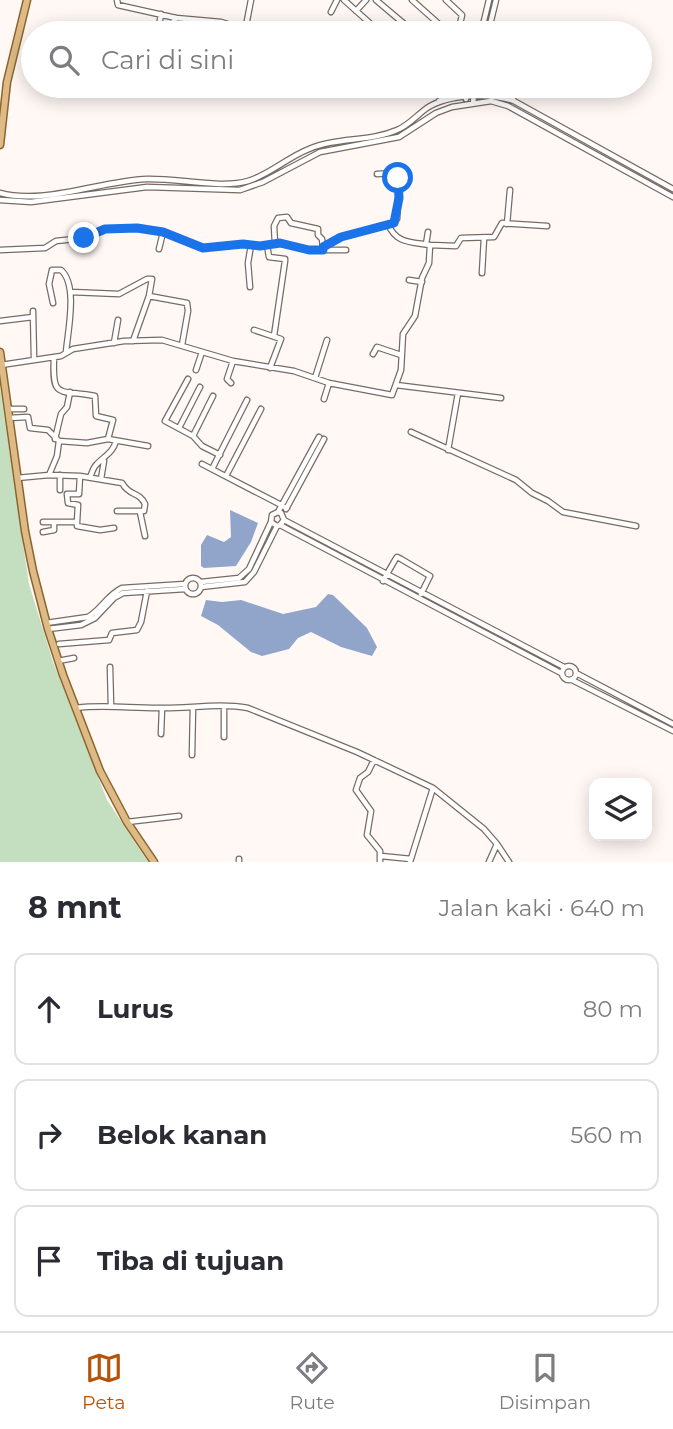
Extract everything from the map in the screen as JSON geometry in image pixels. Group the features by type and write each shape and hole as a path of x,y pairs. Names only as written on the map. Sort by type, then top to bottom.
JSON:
{"main road":[{"path":"21,21 27,0"},
{"path":"0,145 2,94 21,23"},
{"path":"0,352 17,478 33,571 47,626 100,771 127,822 154,862"}],"street":[{"path":"117,0 119,5 176,18 214,21"},
{"path":"247,21 251,0"},
{"path":"331,12 337,0"},
{"path":"344,0 367,21"},
{"path":"356,11 366,0"},
{"path":"376,0 401,21"},
{"path":"412,0 436,21"},
{"path":"446,0 462,15 461,21"},
{"path":"484,21 488,0"},
{"path":"491,21 496,0"},
{"path":"160,21 161,14"},
{"path":"0,193 14,197 31,197 147,179 231,184 245,182 309,148 376,137 397,130 446,98"},
{"path":"436,104 462,98"},
{"path":"467,98 470,103"},
{"path":"470,103 472,98"},
{"path":"504,98 514,101 673,189"},
{"path":"511,98 514,101"},
{"path":"0,200 31,202 147,187 234,190 251,188 320,152 399,137 436,113 470,103 500,102 673,197"},
{"path":"586,148 590,142"},
{"path":"323,248 341,237 388,225 397,219 399,183 395,173 377,174"},
{"path":"90,186 92,194"},
{"path":"507,223 510,190"},
{"path":"275,244 274,226 278,218 288,217 291,223 318,229 323,248"},
{"path":"388,225 396,238 428,245 456,246 461,238 495,236 501,224 547,226"},
{"path":"0,250 45,248 56,241 84,238 109,228 137,228 163,232 203,248 275,244 309,250 345,250"},
{"path":"159,249 163,232"},
{"path":"1,365 54,357 73,349 162,340 233,362 294,371 329,383 391,395 401,370 403,334 413,321 429,263 428,232"},
{"path":"482,273 484,238"},
{"path":"250,287 248,263 251,245"},
{"path":"267,245 269,257 285,259 274,336"},
{"path":"53,303 49,284 52,270 65,273 71,292 66,352"},
{"path":"71,292 119,294 151,279 149,296 133,341"},
{"path":"409,280 422,282"},
{"path":"149,296 187,303 182,345"},
{"path":"0,321 33,314 34,359"},
{"path":"114,343 118,320"},
{"path":"254,330 281,341 270,368"},
{"path":"314,377 327,340"},
{"path":"373,354 377,347 401,355"},
{"path":"196,370 202,352"},
{"path":"54,357 54,384 61,390 95,396 96,416 113,420 108,439"},
{"path":"230,383 227,379 233,362"},
{"path":"188,379 166,421 220,455"},
{"path":"324,399 329,383"},
{"path":"396,385 501,398"},
{"path":"179,428 200,387"},
{"path":"49,475 57,456 61,414 67,407 70,392"},
{"path":"448,450 458,393"},
{"path":"193,436 213,396"},
{"path":"212,470 247,400"},
{"path":"7,410 24,409"},
{"path":"226,476 261,409"},
{"path":"8,418 28,417 32,429 48,430 57,440 87,443 108,439 148,446"},
{"path":"411,432 516,480 563,512 636,526"},
{"path":"47,626 81,625 94,618 114,598 124,593 185,586 192,578 201,585 245,582 254,572 278,526 284,507 321,438"},
{"path":"90,477 97,464 114,449 116,441"},
{"path":"101,479 104,460"},
{"path":"202,464 284,507"},
{"path":"17,478 49,475 90,477 122,483 127,491 142,498 145,510 117,511"},
{"path":"60,475 60,490"},
{"path":"80,476 79,494 67,494 68,503 78,505 78,526 94,529 114,528"},
{"path":"140,512 145,536"},
{"path":"201,585 244,575 272,515 282,516 419,596"},
{"path":"43,522 76,522"},
{"path":"43,532 54,530 54,522"},
{"path":"271,522 563,670 572,667 576,673 673,724"},
{"path":"383,581 397,557 429,573 419,596"},
{"path":"185,586 188,593 194,594 199,592 201,585"},
{"path":"47,626 93,614 113,592 122,588 185,586"},
{"path":"59,644 110,639 112,633 137,630 148,591"},
{"path":"58,662 74,658"},
{"path":"110,667 111,706"},
{"path":"563,670 565,679 572,680 673,731"},
{"path":"572,680 576,673"},
{"path":"224,706 224,737"},
{"path":"192,707 192,755"},
{"path":"76,708 248,708 374,760 433,788 473,819 497,844 509,862"},
{"path":"161,734 162,708"},
{"path":"374,760 368,772 359,778 356,790 370,808 372,817 367,835 377,845 380,859 411,861 433,788"},
{"path":"127,822 179,816"},
{"path":"489,862 497,844"}],"green space":[{"path":"0,387 29,584 53,662 107,800 148,862 0,862"}],"water":[{"path":"230,510 258,523 251,542 236,566 204,568 201,566 201,545 207,535 224,542 231,537"},
{"path":"328,594 333,595 367,628 377,647 372,656 341,647 311,632 298,638 289,649 262,656 251,652 218,625 201,616 206,600 241,600 283,614 316,607"}],"route":[{"path":"84,238 109,228 137,228 163,232 203,248 280,243 309,250 323,250 323,247 341,237 394,223 398,212 398,178"}]}
